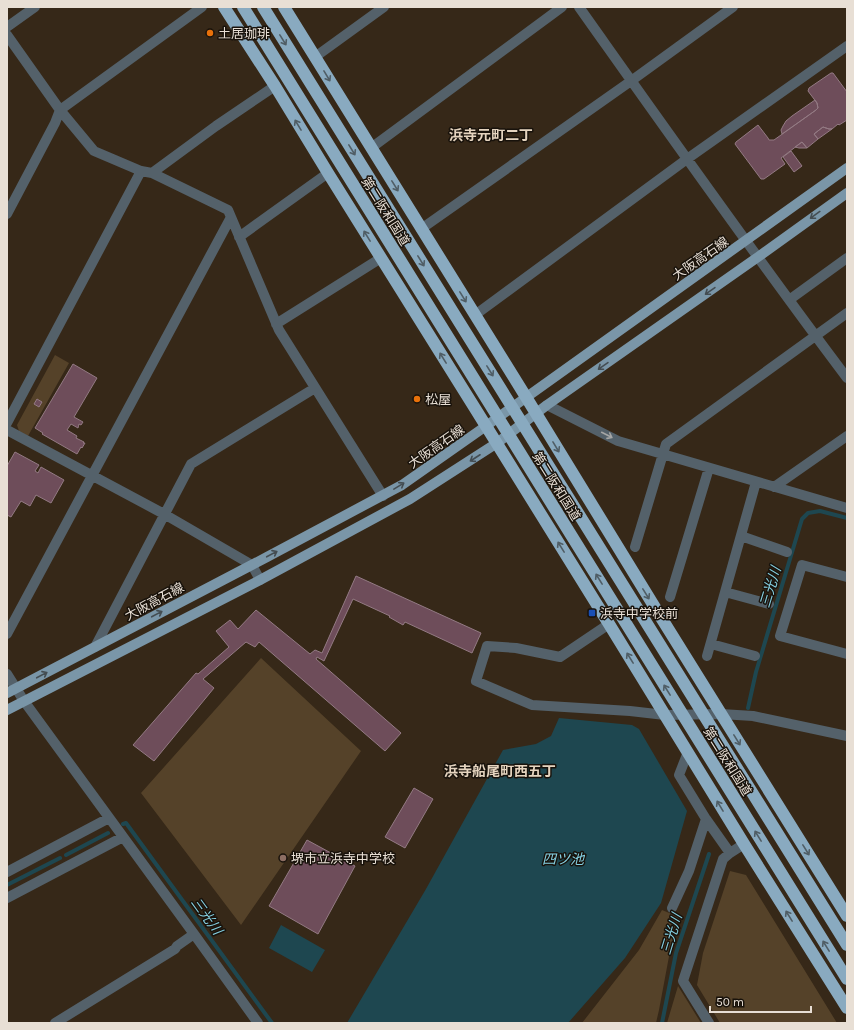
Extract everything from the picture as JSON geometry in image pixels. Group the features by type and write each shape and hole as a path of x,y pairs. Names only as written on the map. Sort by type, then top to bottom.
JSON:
{"highway":[{"path":"224,7 610,624 744,844 847,1008"},
{"name":"第二阪和国道","path":"243,7 847,979"},
{"name":"第二阪和国道","path":"263,7 847,945"},
{"path":"284,7 847,916"}],"main road":[{"name":"大阪高石線","path":"11,690 252,565 402,485 847,168"},
{"path":"7,710 260,580 410,499 496,444 547,405 847,193"}],"street":[{"path":"7,27 35,7"},
{"path":"7,214 55,123 60,110 202,7"},
{"path":"315,56 384,7"},
{"path":"371,148 562,7"},
{"path":"578,7 746,241 847,378"},
{"path":"421,230 733,7"},
{"path":"7,35 60,110 94,151 141,171 152,173 228,210 279,330 383,496"},
{"path":"475,315 687,159 847,46"},
{"path":"152,173 210,130 274,86"},
{"path":"7,423 141,171"},
{"path":"239,237 328,174"},
{"path":"8,628 93,476 99,462 231,217"},
{"path":"276,324 381,258"},
{"path":"789,300 847,258"},
{"path":"635,547 666,444 847,313"},
{"path":"95,647 191,464 315,388"},
{"path":"547,405 618,441 847,508"},
{"path":"7,430 164,514 252,565 260,580"},
{"path":"774,487 847,436"},
{"path":"670,597 709,468"},
{"path":"707,656 756,482"},
{"path":"741,536 787,552"},
{"path":"847,577 802,565 780,636 847,654"},
{"path":"725,592 769,604"},
{"path":"610,624 560,657 516,648 487,646 476,681 532,705 630,711 665,715 721,714 753,716 847,736"},
{"path":"711,644 755,656"},
{"path":"7,674 11,690 24,701 258,1023"},
{"path":"688,752 679,775 706,819 730,853"},
{"path":"672,908 689,871 706,819"},
{"path":"7,872 111,820"},
{"path":"7,898 123,837"},
{"path":"709,1023 683,981 724,859 744,844"},
{"path":"55,1023 175,949 194,934"}],"shaded area":[{"path":"55,355 69,363 28,436 19,431 17,425"},
{"path":"261,658 361,751 241,925 141,793"},
{"path":"730,871 746,875 837,1023 720,1023 697,985 703,953"},
{"path":"662,910 679,917 670,951 656,1023 582,1023 639,950"},
{"path":"678,986 701,1023 667,1023"}],"water":[{"name":"四ツ池","path":"559,718 632,725 639,729 687,811 661,903 625,958 568,1023 347,1023 426,889 503,750 536,744 551,736"},
{"path":"281,925 325,950 312,972 269,948"}],"building":[{"path":"833,73 847,92 847,120 839,125 838,124 832,129 823,127 814,134 818,139 807,148 802,142 781,158 785,164 764,179 761,179 735,144 736,142 758,125 769,140 774,140 816,110 818,108 817,103 808,91 809,88"},
{"path":"815,100 818,108 782,134 781,130 786,121"},
{"path":"823,127 832,129 818,139 814,134"},
{"path":"802,142 807,148 795,147"},
{"path":"791,151 802,166 794,172 783,157"},
{"path":"73,364 97,378 74,417 83,422 81,425 79,424 78,428 71,424 67,430 77,436 76,438 85,443 77,454 42,434 43,433 35,428"},
{"path":"37,399 42,402 39,407 34,404"},
{"path":"15,452 39,465 35,471 38,473 41,467 64,480 51,503 36,495 30,506 21,501 11,517 7,515 7,466"},
{"path":"356,576 481,633 472,653 405,622 403,625 389,617 390,616 353,599 324,661 317,657 316,659 401,733 385,751 259,642 255,647 246,642 203,679 214,688 154,761 133,745 196,673 198,674 229,647 216,631 230,620 238,629 256,610 310,654 315,650 322,653"},
{"path":"414,788 433,799 405,848 385,837"},
{"path":"307,840 355,866 318,934 269,906"}],"waterway":[{"name":"三光川","path":"748,708 756,672 802,519 808,513 820,511 847,518"},
{"name":"三光川","path":"123,824 126,823 272,1023"},
{"name":"三光川","path":"66,855 108,833"},
{"name":"三光川","path":"662,1023 676,953 709,854"},
{"name":"三光川","path":"7,885 60,858"}],"place":[{"name":"土居珈琲","path":"210,33"},
{"name":"松屋","path":"417,399"},
{"name":"浜寺中学校前","path":"592,613"},
{"name":"堺市立浜寺中学校","path":"283,858"}],"district":[{"name":"浜寺元町二丁","path":"491,135"},
{"name":"浜寺船尾町西五丁","path":"500,771"}]}
